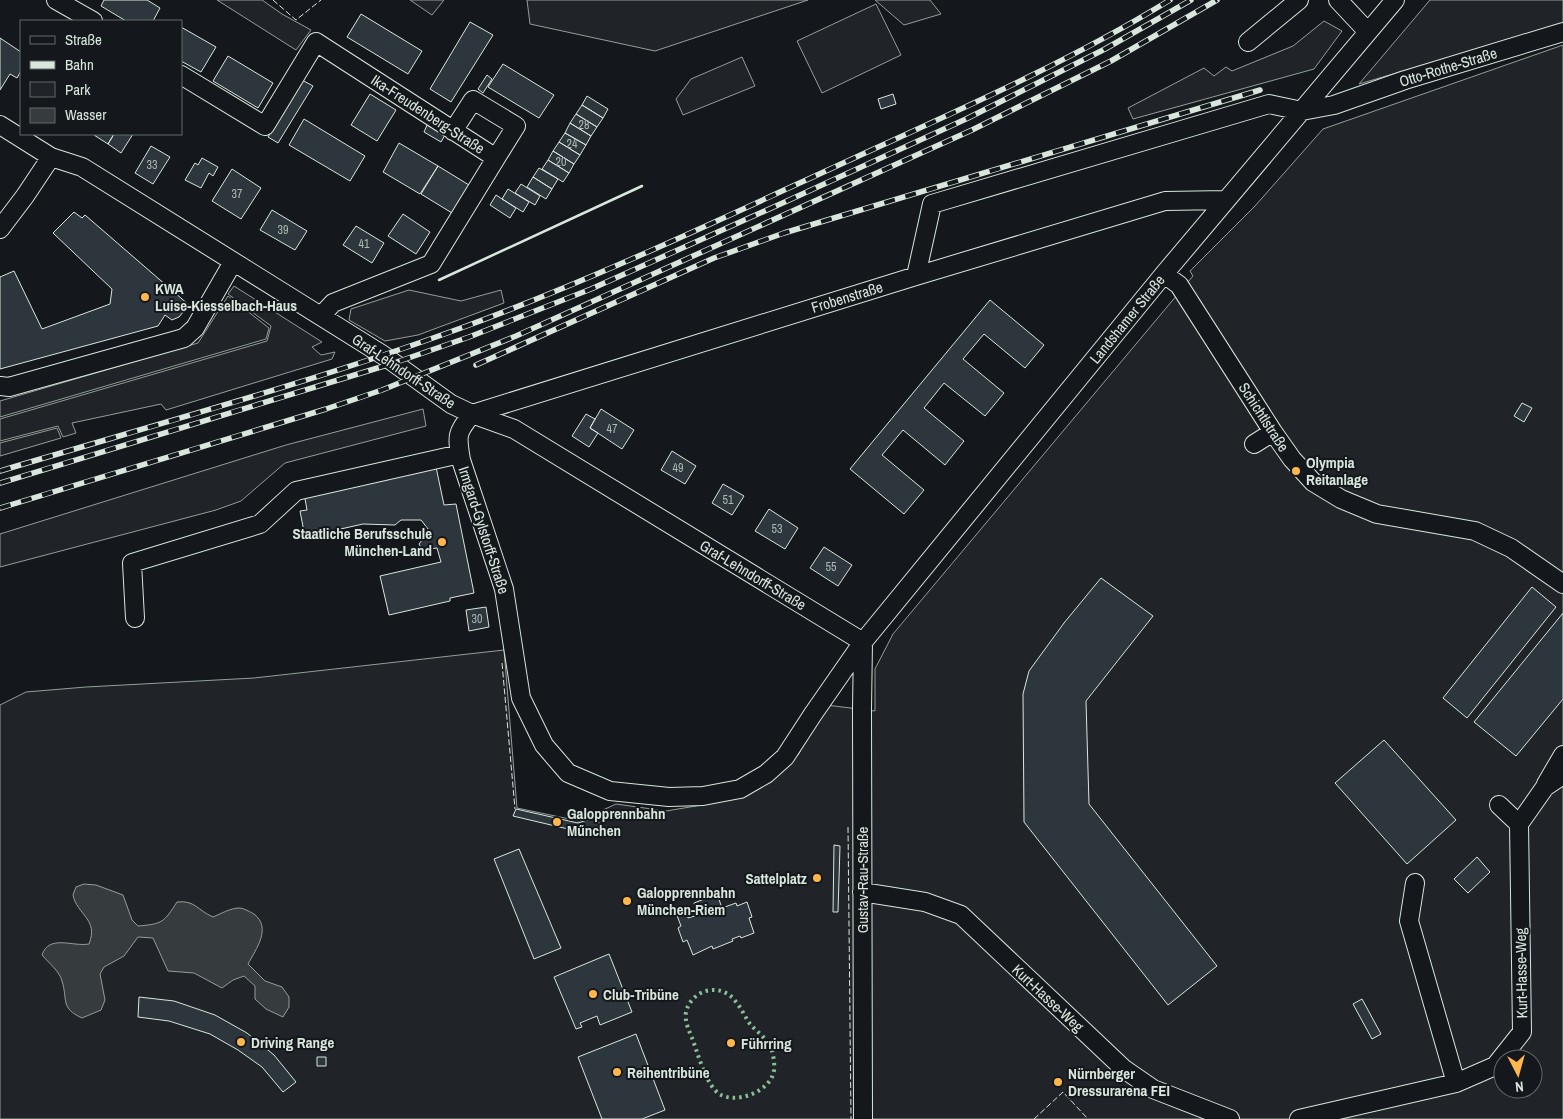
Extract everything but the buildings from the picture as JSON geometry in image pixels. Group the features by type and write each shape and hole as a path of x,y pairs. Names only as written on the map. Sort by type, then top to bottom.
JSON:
{"street":[{"path":"56,0 91,20"},
{"path":"1248,42 1299,0"},
{"path":"1338,0 1368,32"},
{"name":"Landshamer Straße","path":"863,642 1164,274 1395,0"},
{"name":"Otto-Rothe-Straße","path":"916,276 932,204 1269,104 1302,110 1334,105 1405,80 1563,32"},
{"name":"Ika-Freudenberg-Straße","path":"182,76 265,126 316,42 496,158 430,264 333,304 321,316"},
{"path":"453,131 473,100 516,126 496,158"},
{"name":"Graf-Lehndorff-Straße","path":"0,125 51,157 82,167 383,355 451,404 472,414 514,429 863,642"},
{"path":"0,229 26,196 51,157"},
{"name":"Frobenstraße","path":"472,414 1165,201 1226,200"},
{"path":"0,386 9,387 184,338 195,328 233,262"},
{"name":"Schichtlstraße","path":"1164,274 1179,284 1273,432 1292,459 1314,482 1341,499 1377,514 1475,531 1512,548 1561,580"},
{"name":"Irmgard-Gylstorff-Straße","path":"472,414 460,428 458,438 461,457 504,589 521,698 544,745 568,773 610,791 668,797 702,796 740,789 766,774 785,758 863,642"},
{"path":"1254,444 1273,432"},
{"path":"135,618 132,563 260,524 296,491 461,457"},
{"name":"Gustav-Rau-Straße","path":"863,642 863,1119"},
{"path":"1499,805 1518,824 1545,787 1563,755"},
{"path":"1545,787 1563,775"},
{"name":"Kurt-Hasse-Weg","path":"1299,1119 1456,1083 1495,1066 1522,1032 1518,824"},
{"path":"1415,883 1409,921 1456,1083"},
{"name":"Kurt-Hasse-Weg","path":"862,892 924,902 960,916 1124,1069 1153,1089 1230,1119"}],"green space":[{"path":"217,0 262,0 311,30 296,50"},
{"path":"410,0 444,0 432,15"},
{"path":"527,0 808,0 655,51 530,24"},
{"path":"875,0 930,0 941,14 904,25"},
{"path":"1430,0 1563,0 1563,24 1359,84"},
{"path":"876,4 901,55 822,93 797,41"},
{"path":"1324,21 1342,31 1314,69 1133,119 1128,108 1204,68 1214,76 1226,67 1232,71 1293,46"},
{"name":"Olympia Reitanlage","path":"1563,45 1563,1119 0,1119 0,705 26,692 254,678 504,650 517,808 579,821 616,804 666,811 708,804 771,780 798,755 826,705 875,711 875,669 893,634 1193,276 1190,271 1255,206 1323,129"},
{"path":"742,57 755,86 683,115 676,99 691,79"},
{"path":"234,286 322,342 312,347 321,355 335,352 332,359 166,410 161,404 72,423 76,433 63,437 58,426 0,441 0,419 267,341 271,326 228,294"},
{"path":"409,290 461,301 501,290 504,303 418,335 385,341 349,320 351,309"},
{"path":"228,296 269,328 266,339 0,417 0,401 198,343"},
{"path":"423,409 426,426 285,463 241,501 216,510 0,567 0,534 286,445"},
{"path":"57,428 61,438 0,456 0,443"}],"water":[{"path":"84,884 96,885 123,895 132,920 138,926 162,921 177,902 192,904 213,917 236,908 245,909 254,914 262,926 262,932 261,939 248,964 265,981 282,987 289,997 289,1007 283,1017 266,1009 255,999 255,986 244,976 233,980 222,988 194,973 168,971 153,938 138,937 124,956 104,967 100,974 105,1000 101,1010 82,1018 70,1011 66,1003 64,988 59,974 42,955 45,949 56,943 89,944 91,929 75,902 73,895 76,887"}],"railway":[{"path":"0,471 347,367 511,309 610,269 973,104 1093,44 1170,0"},
{"path":"0,483 394,363 469,337 591,289 966,119 1105,49 1191,0"},
{"path":"0,508 326,409 382,390 516,336 972,130 1111,61 1217,0"},
{"path":"476,365 714,258 784,233 1260,90"}],"hedge":[{"path":"764,1038 750,1024 740,1007 727,993 709,990 698,995 689,1004 686,1013 687,1023 703,1069 711,1085 721,1095 737,1098 754,1093 767,1084 774,1070 771,1047"}],"fence":[{"path":"273,0 296,20 321,0"},
{"path":"502,663 515,809"},
{"path":"848,827 851,1119"},
{"path":"1034,1119 1063,1092 1088,1119"}],"wall":[{"path":"439,280 642,186"}],"place":[{"name":"KWA Luise-Kiesselbach-Haus","path":"145,297"},
{"name":"Olympia Reitanlage","path":"1296,471"},
{"name":"Staatliche Berufsschule München-Land","path":"442,542"},
{"name":"Galopprennbahn Műnchen","path":"557,822"},
{"name":"Sattelplatz","path":"817,878"},
{"name":"Galopprennbahn München-Riem","path":"627,901"},
{"name":"Club-Tribüne","path":"593,994"},
{"name":"Driving Range","path":"241,1042"},
{"name":"Führring","path":"731,1043"},
{"name":"Reihentribüne","path":"617,1072"},
{"name":"Nürnberger Dressurarena FEI","path":"1058,1082"}]}
